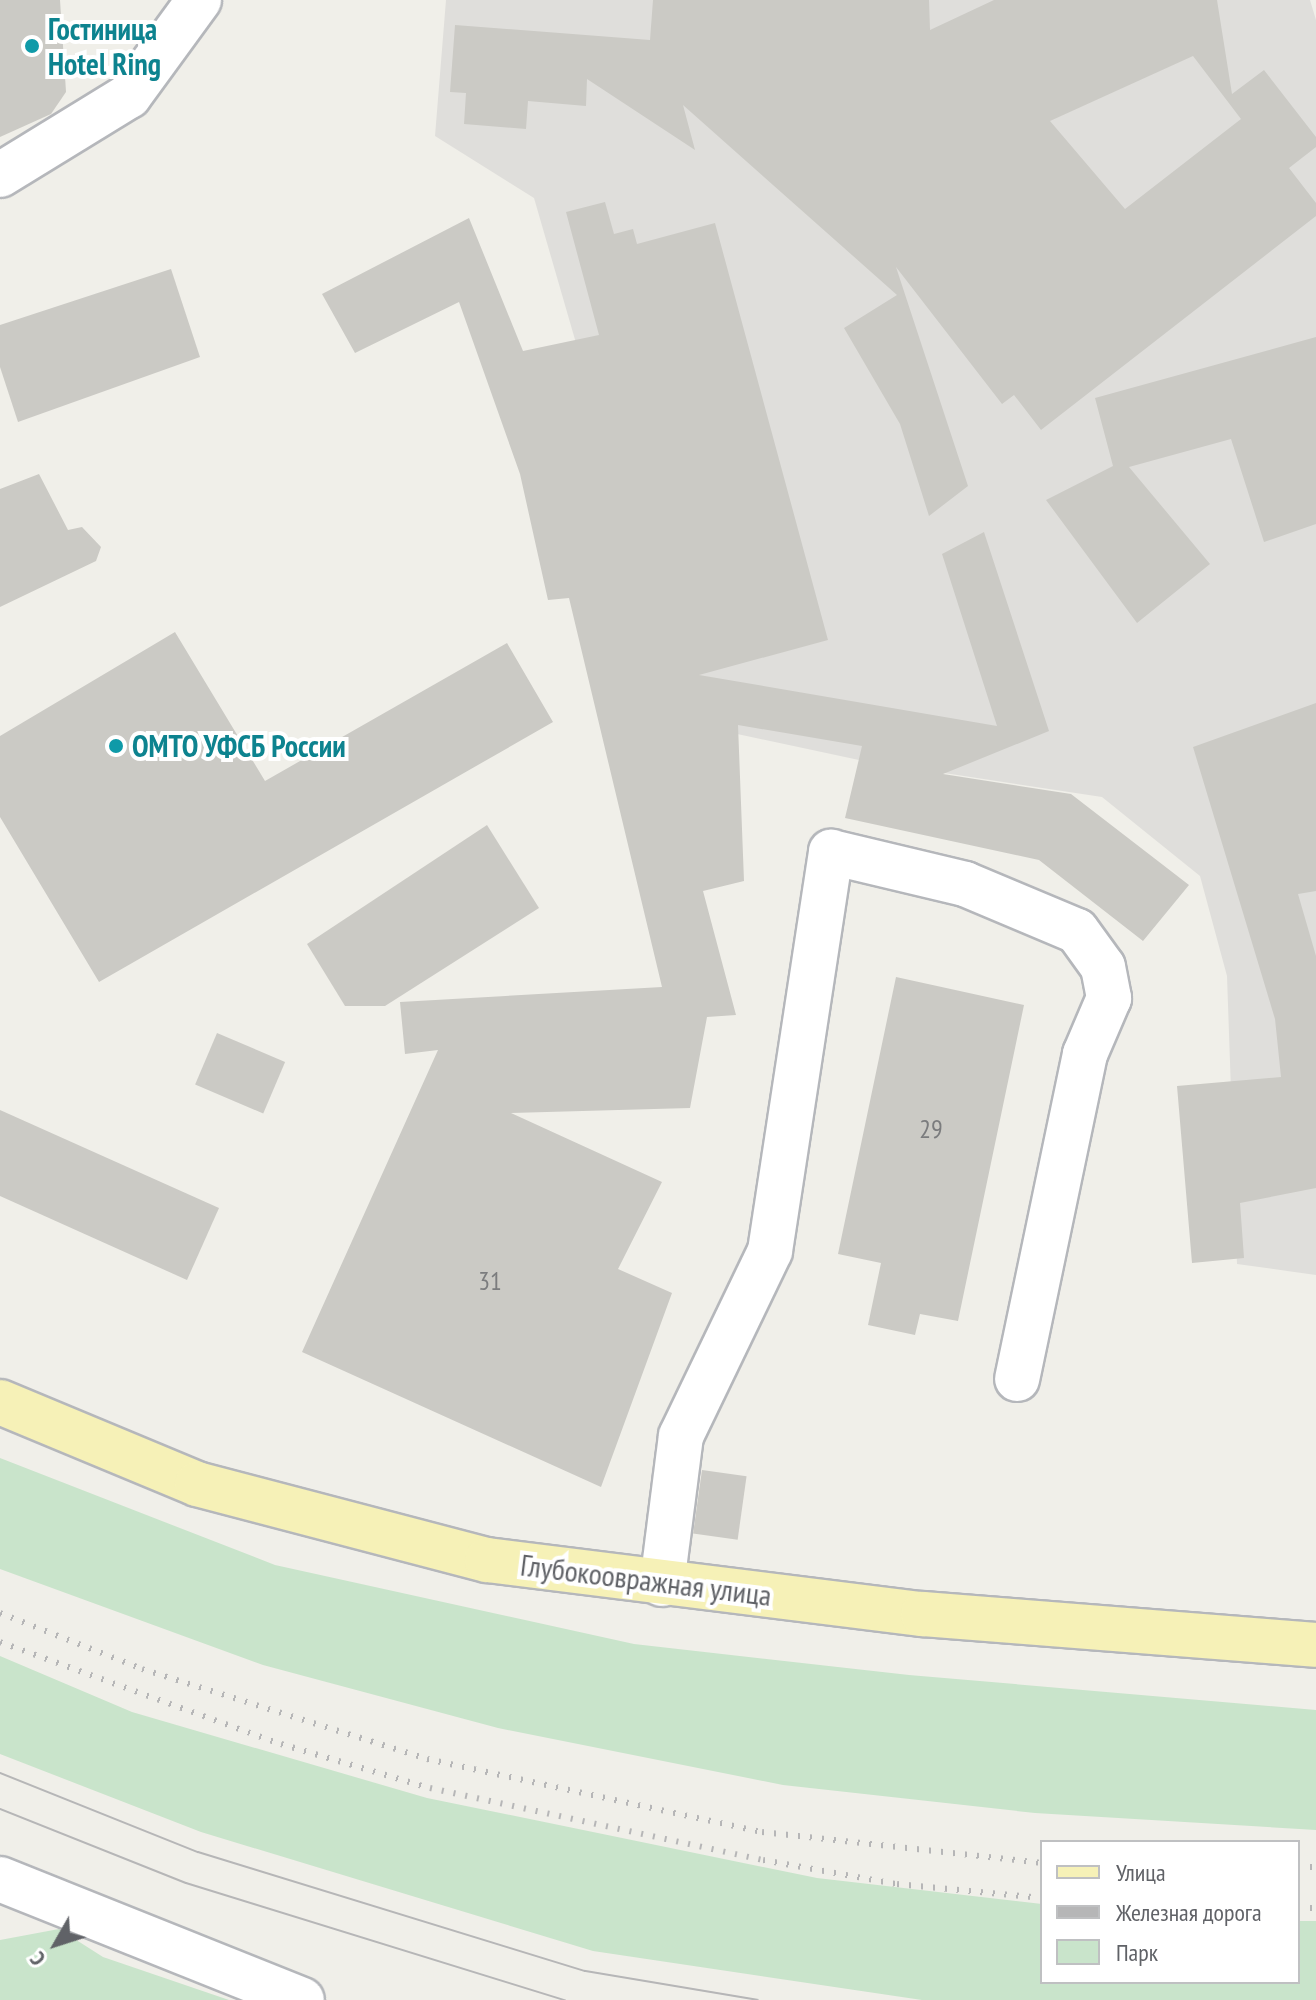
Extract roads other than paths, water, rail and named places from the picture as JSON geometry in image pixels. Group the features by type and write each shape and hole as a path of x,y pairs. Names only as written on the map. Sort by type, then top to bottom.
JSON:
{"main road":[{"name":"Глубокоовражная улица","path":"0,1402 197,1484 487,1560 923,1614 1316,1645"}],"street":[{"path":"0,175 129,96 199,0"},
{"path":"662,1584 681,1436 770,1251 831,852 965,884 1021,907 1077,931 1103,967 1109,998 1085,1054 1017,1379"},
{"path":"0,1879 302,2000"}],"tram line":[{"path":"0,1773 198,1852 585,1971 758,2000"},
{"path":"0,1809 186,1883 565,2000"}],"railway":[{"path":"0,1613 142,1669 427,1759 762,1832 1040,1863"},
{"path":"0,1642 281,1744 430,1788 763,1860 897,1884 1040,1898"},
{"path":"1300,1867 1316,1867"},
{"path":"1300,1908 1316,1908"}],"place":[{"name":"Гостиница Hotel Ring","path":"32,46"},
{"name":"ОМТО УФСБ России","path":"116,746"}]}
